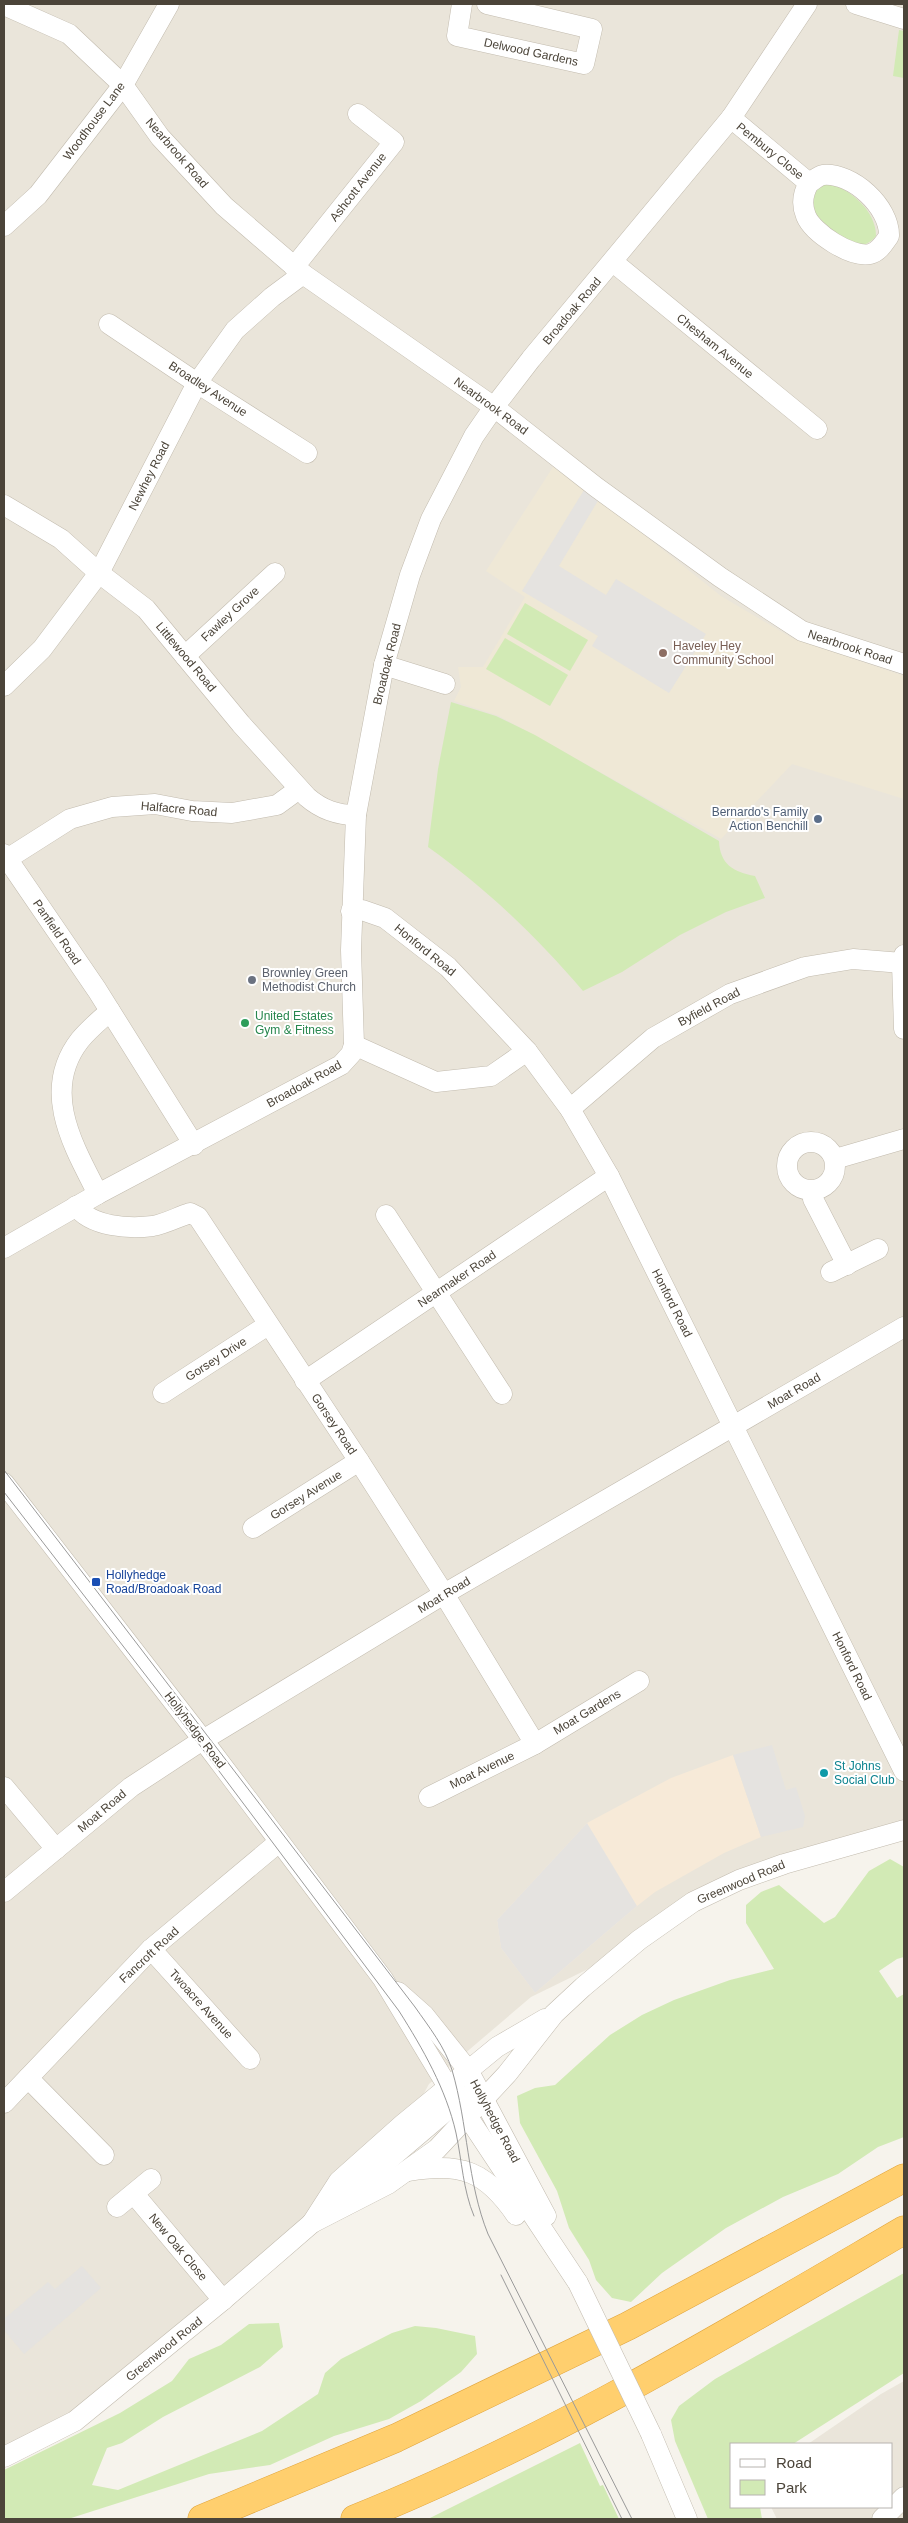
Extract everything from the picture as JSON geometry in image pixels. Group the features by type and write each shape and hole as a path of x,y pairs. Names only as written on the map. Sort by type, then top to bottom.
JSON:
{"highway":[{"path":"202,2519 396,2438 619,2330 904,2178"},
{"path":"355,2519 425,2491 653,2376 904,2230"}],"street":[{"name":"Woodhouse Lane","path":"4,226 38,194 123,85 169,4"},
{"name":"Delwood Gardens","path":"462,4 457,36 584,64 592,29 529,10 487,4"},
{"name":"Broadoak Road","path":"4,1248 98,1194 194,1145 341,1065 351,1054 354,1045 351,911 356,815 384,666 410,575 431,519 474,436 494,407 531,359 731,118 807,4"},
{"path":"856,4 904,18"},
{"name":"Nearbrook Road","path":"4,5 69,34 123,85 160,137 224,206 298,271 494,407 596,486 720,577 802,631 904,664"},
{"name":"Ashcott Avenue","path":"298,271 394,142 358,114"},
{"name":"Pembury Close","path":"731,118 810,183"},
{"name":"Pembury Close","path":"820,175 843,177 880,206 886,215 890,236 878,250 870,254 850,253 811,224 806,216 803,200 810,183 820,175"},
{"name":"Chesham Avenue","path":"613,262 817,429"},
{"name":"Newhey Road","path":"4,686 42,649 99,573 197,383 235,330 298,271"},
{"name":"Broadley Avenue","path":"110,324 197,383 307,453"},
{"name":"Littlewood Road","path":"4,505 61,539 99,573 146,609 241,724 317,806 330,812 356,815"},
{"name":"Fawley Grove","path":"185,656 275,573"},
{"path":"384,666 445,684"},
{"name":"Halfacre Road","path":"5,856 70,819 112,807 156,804 192,811 232,813 277,804 300,789"},
{"name":"Panfield Road","path":"5,856 110,1011 194,1145"},
{"name":"Honford Road","path":"351,911 362,910 385,918 448,967 527,1050 570,1109 609,1176 904,1771"},
{"name":"Byfield Road","path":"570,1109 653,1038 730,994 804,967 853,959 903,959"},
{"path":"903,959 904,1029"},
{"path":"98,1194 66,1127 61,1099 64,1071 79,1041 110,1011"},
{"path":"354,1045 436,1082 490,1076 527,1050"},
{"path":"835,1159 904,1139"},
{"path":"814,1141 828,1148 835,1159 836,1169 833,1177 822,1188 814,1190 798,1187 792,1181 786,1165 792,1150 799,1144 814,1141"},
{"name":"Nearmaker Road","path":"305,1381 609,1176"},
{"path":"814,1190 813,1199 839,1268 878,1249"},
{"name":"Gorsey Road","path":"76,1206 88,1217 110,1224 126,1226 154,1226 190,1213 198,1217 359,1461 444,1594 535,1744"},
{"path":"386,1216 502,1394"},
{"name":"Gorsey Drive","path":"163,1393 268,1325"},
{"name":"Moat Road","path":"4,1892 131,1787 203,1740 444,1594 678,1460 904,1327"},
{"name":"Gorsey Avenue","path":"253,1528 359,1461"},
{"name":"Hollyhedge Road","path":"4,1483 203,1740 383,1979 458,2102 578,2283"},
{"name":"Moat Gardens","path":"535,1744 640,1681"},
{"name":"Moat Avenue","path":"429,1796 535,1744"},
{"path":"4,1787 56,1850"},
{"name":"Greenwood Road","path":"458,2102 484,2099 514,2066 554,2014 582,1987 640,1940 693,1902 739,1880 784,1864 904,1830"},
{"name":"Fancroft Road","path":"4,2103 151,1949 279,1842"},
{"name":"Twoacre Avenue","path":"151,1949 250,2059"},
{"name":"Hollyhedge Road","path":"383,1979 424,2016 468,2070 540,2202 651,2434 687,2519"},
{"name":"Greenwood Road","path":"4,2457 75,2420 223,2300 312,2223 388,2184 409,2171 442,2144 468,2070 497,2047 554,2014"},
{"path":"28,2078 104,2155"},
{"path":"312,2223 458,2102"},
{"path":"409,2171 431,2167 462,2170 486,2180 501,2193 548,2261 578,2283"},
{"path":"117,2207 151,2179"},
{"name":"New Oak Close","path":"134,2194 223,2300"},
{"path":"882,2519 904,2497"}],"shaded area":[{"path":"4,4 904,4 904,1830 784,1864 631,1948 531,1997 429,2084 387,2162 75,2421 4,2457"},
{"name":"Haveley Hey Community School","path":"553,467 599,499 721,596 792,638 904,676 904,799 792,764 721,839 499,716 454,701 461,687 458,667 483,667 525,597 486,571"},
{"path":"584,490 599,499 559,566 606,595 616,579 706,634 669,693 592,646 598,636 522,591"},
{"path":"772,1745 786,1790 796,1787 805,1816 803,1827 761,1837 733,1755"},
{"path":"733,1755 761,1837 724,1853 655,1892 535,1993 501,1948 497,1920 587,1823 671,1778"},
{"path":"587,1823 637,1906 535,1993 501,1948 497,1920"},
{"path":"82,2266 101,2288 24,2354 4,2330 4,2319 48,2282 55,2289"},
{"path":"904,2381 904,2519 777,2519 772,2508 893,2508 893,2443 809,2443 881,2394"}],"green space":[{"path":"899,30 904,31 904,78 893,76"},
{"path":"829,183 854,196 872,218 876,236 867,244 856,246 846,244 835,238 826,230 811,210 808,200 817,184"},
{"path":"525,603 588,640 570,671 507,634"},
{"path":"505,638 568,675 550,706 486,669"},
{"path":"451,702 496,716 535,735 719,841 722,856 729,866 740,872 755,876 765,898 726,912 680,935 622,972 583,991 510,914 471,880 428,847 438,769"},
{"path":"890,1859 904,1867 904,1957 897,1959 879,1971 897,1998 904,1994 904,2137 878,2147 838,2174 783,2197 726,2228 662,2273 631,2302 612,2298 596,2280 589,2260 569,2228 557,2191 520,2123 517,2096 535,2088 555,2085 610,2035 642,2015 674,2000 730,1980 774,1969 746,1923 746,1905 761,1892 779,1885 824,1923 835,1917 869,1871"},
{"path":"904,2273 904,2373 795,2443 730,2443 730,2508 760,2508 762,2519 708,2519 675,2441 671,2420 679,2406 715,2379"},
{"path":"279,2323 283,2347 260,2367 163,2417 122,2443 107,2448 92,2485 118,2490 262,2431 318,2394 325,2373 341,2359 392,2333 415,2326 475,2336 477,2354 461,2372 421,2401 389,2419 334,2436 270,2465 209,2474 68,2519 4,2519 4,2470 120,2413 172,2381 189,2359 221,2345 249,2324"},
{"path":"580,2443 600,2486 603,2485 619,2519 428,2519"}],"tram line":[{"path":"4,1470 415,2007 441,2045 452,2070 457,2090 476,2194 488,2234 632,2519"},
{"path":"4,1492 198,1743 399,2011 425,2055 440,2085 452,2117 465,2186 474,2216"},
{"path":"501,2275 622,2519"}],"place":[{"name":"Haveley Hey Community School","path":"663,653"},
{"name":"Bernardo's Family Action Benchill","path":"818,819"},
{"name":"Brownley Green Methodist Church","path":"252,980"},
{"name":"United Estates Gym & Fitness","path":"245,1023"},
{"name":"Hollyhedge Road/Broadoak Road","path":"96,1582"},
{"name":"St Johns Social Club","path":"824,1773"}]}
